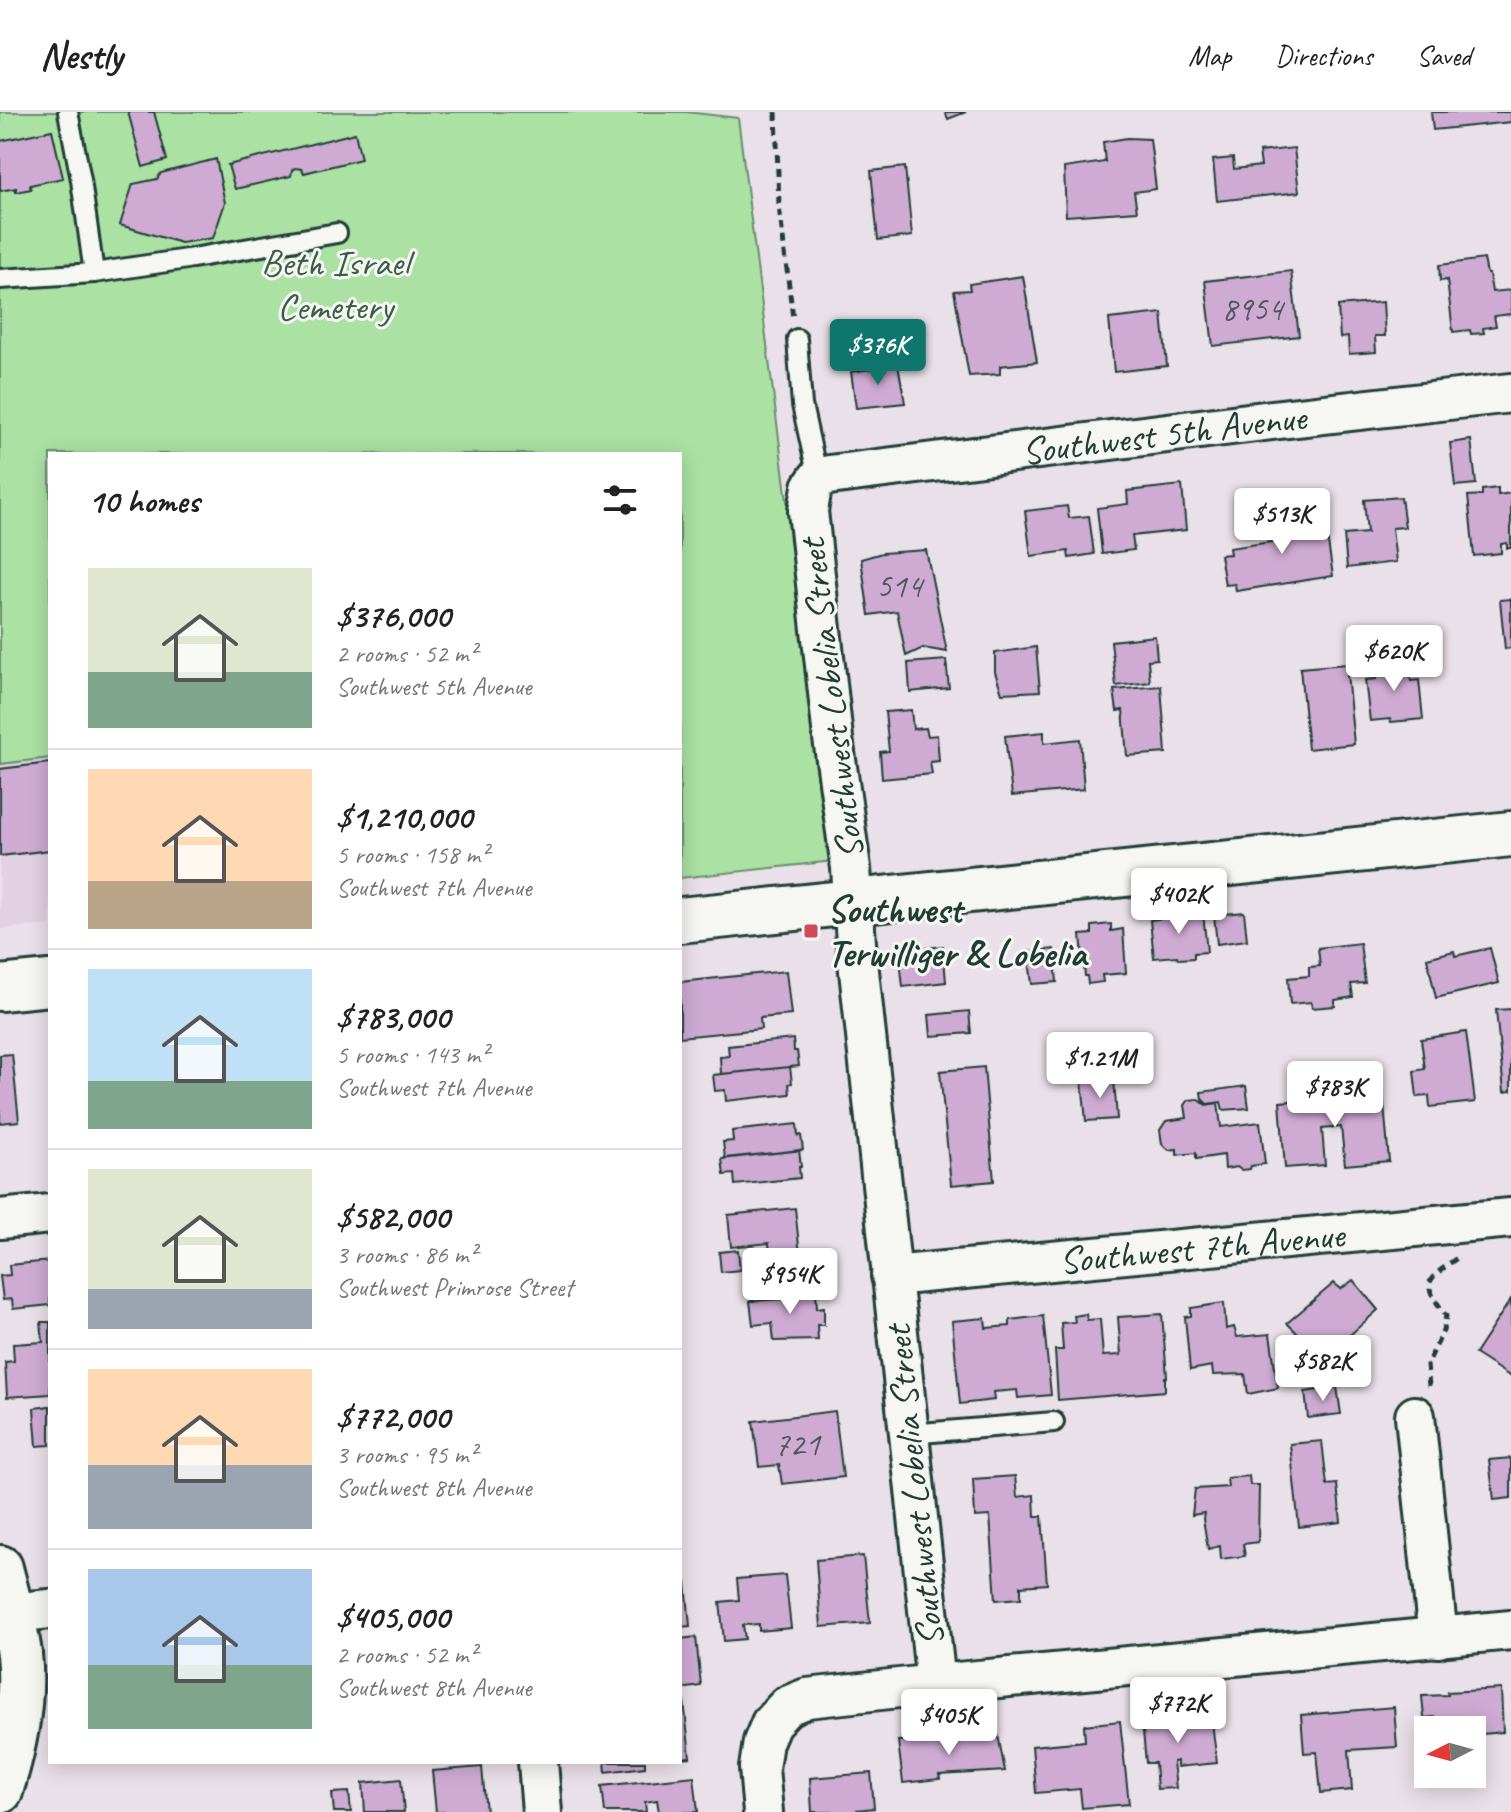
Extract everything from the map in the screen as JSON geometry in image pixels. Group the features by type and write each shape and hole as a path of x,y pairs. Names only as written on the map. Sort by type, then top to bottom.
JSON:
{"main road":[{"path":"682,920 1511,834"},
{"path":"0,988 48,983"},
{"path":"0,1568 21,1612 19,1691 11,1751 0,1791"}],"street":[{"name":"Southwest 5th Avenue","path":"818,478 1511,393"},
{"name":"Southwest Lobelia Street","path":"818,478 812,487 808,511 851,868 856,943 936,1684"},
{"path":"0,1219 48,1214"},
{"name":"Southwest 7th Avenue","path":"891,1276 1511,1218"},
{"path":"1415,1416 1438,1638"},
{"path":"763,1812 759,1768 763,1742 771,1723 787,1706 807,1698 1511,1630"},
{"path":"538,1764 542,1812"}],"lane":[{"path":"68,112 94,273"},
{"path":"0,279 94,273 337,233"},
{"path":"797,339 802,405 818,478"},
{"path":"909,1434 1054,1422"}],"path":[{"path":"776,112 781,234 797,339"},
{"path":"1415,1416 1427,1394 1427,1365 1446,1316 1428,1288 1432,1277"}],"shaded area":[{"path":"48,758 48,925 0,929 0,764"}],"green space":[{"name":"Beth Israel Cemetery","path":"0,112 686,112 738,118 833,861 682,878 682,452 48,452 48,758 0,764"}],"building":[{"path":"128,112 154,112 167,160 143,167"},
{"path":"945,112 966,112 948,119"},
{"path":"1431,112 1511,112 1511,122 1433,130"},
{"path":"52,130 63,178 30,185 31,189 0,191 0,141"},
{"path":"355,133 361,159 304,173 302,169 295,168 291,176 235,189 228,165"},
{"path":"1127,138 1150,139 1156,189 1134,192 1137,211 1066,216 1064,168 1105,162 1103,142"},
{"path":"1294,148 1299,192 1217,201 1213,160 1233,158 1234,169 1261,166 1259,152"},
{"path":"216,159 225,203 213,238 181,243 120,225 133,184 157,179 161,173"},
{"path":"905,167 912,236 878,240 871,171"},
{"path":"1484,259 1492,292 1511,290 1511,314 1494,316 1496,326 1483,328 1484,333 1471,334 1470,330 1453,332 1447,280 1440,281 1439,265"},
{"path":"1291,271 1299,336 1213,346 1205,281"},
{"path":"1023,276 1037,362 1000,366 1000,374 969,376 954,291 970,290 969,284"},
{"path":"1383,302 1385,336 1375,336 1376,352 1349,354 1348,337 1340,338 1338,306"},
{"path":"1162,313 1167,366 1114,372 1109,319"},
{"path":"898,365 905,403 856,408 851,372"},
{"path":"1471,440 1476,484 1455,486 1450,443"},
{"path":"1182,485 1186,530 1132,536 1134,550 1102,554 1097,508 1128,504 1127,491"},
{"path":"1498,488 1498,495 1511,493 1511,548 1507,548 1507,543 1501,544 1501,553 1474,556 1468,496 1482,495 1482,490"},
{"path":"1401,497 1405,527 1392,528 1396,562 1347,568 1344,535 1367,533 1364,500"},
{"path":"1067,506 1069,518 1089,516 1094,554 1069,558 1068,551 1031,556 1025,511"},
{"path":"1323,509 1333,576 1236,591 1235,584 1225,585 1220,555 1230,554 1229,548 1292,539 1289,514"},
{"path":"926,550 947,652 923,648 906,656 897,611 869,615 861,559 882,553"},
{"path":"1511,599 1511,648 1505,649 1500,600"},
{"path":"1155,636 1157,659 1148,660 1150,682 1116,686 1111,641"},
{"path":"1036,647 1040,691 1002,693 995,672 995,653"},
{"path":"1412,659 1413,671 1409,671 1411,681 1419,680 1423,719 1370,721 1365,680 1376,679 1375,662"},
{"path":"946,660 949,688 910,692 908,663"},
{"path":"1346,664 1354,744 1308,749 1300,668"},
{"path":"1161,686 1166,753 1127,756 1123,710 1117,711 1114,690"},
{"path":"911,710 913,729 926,728 928,736 937,735 939,761 930,762 932,774 882,779 880,752 889,751 885,712"},
{"path":"1044,732 1044,743 1080,739 1084,789 1012,796 1005,736"},
{"path":"48,763 48,850 0,856 0,769"},
{"path":"1183,909 1184,916 1203,913 1207,952 1194,953 1194,958 1154,958 1150,920 1172,917 1171,911"},
{"path":"1244,912 1247,940 1217,944 1214,915"},
{"path":"1111,924 1111,931 1123,929 1126,973 1102,975 1103,982 1088,984 1081,935 1092,934 1092,926"},
{"path":"1360,943 1365,983 1351,984 1353,997 1335,1000 1335,1006 1312,1008 1311,1002 1290,1004 1288,978 1309,976 1309,967 1320,966 1318,948"},
{"path":"943,946 946,982 903,987 899,951"},
{"path":"1490,948 1499,983 1436,998 1427,958 1454,951 1455,956"},
{"path":"1054,949 1057,982 1032,984 1028,952"},
{"path":"786,971 791,1015 760,1018 761,1029 682,1037 682,982"},
{"path":"1511,1009 1511,1091 1504,1092 1496,1010"},
{"path":"969,1011 971,1033 931,1036 929,1015"},
{"path":"1466,1032 1475,1102 1430,1107 1429,1096 1417,1097 1414,1071 1425,1069 1421,1039"},
{"path":"793,1039 799,1066 721,1074 720,1057 729,1056 728,1046"},
{"path":"12,1054 19,1121 0,1123 0,1055"},
{"path":"790,1067 790,1094 726,1101 725,1090 715,1091 713,1075"},
{"path":"984,1067 994,1181 951,1185 940,1071"},
{"path":"1114,1079 1117,1119 1086,1121 1082,1081"},
{"path":"1246,1086 1249,1108 1223,1110 1221,1102 1207,1104 1202,1099 1201,1092"},
{"path":"1383,1093 1389,1161 1345,1165 1341,1127 1322,1129 1325,1165 1285,1168 1280,1102"},
{"path":"1198,1099 1206,1105 1218,1103 1221,1127 1260,1122 1265,1164 1251,1166 1250,1169 1225,1169 1224,1155 1196,1159 1196,1153 1177,1155 1177,1149 1169,1150 1162,1144 1160,1130 1166,1121 1187,1118 1185,1105 1189,1100"},
{"path":"797,1124 803,1150 725,1158 723,1142 733,1141 732,1131"},
{"path":"799,1150 800,1178 735,1185 734,1174 724,1175 722,1159"},
{"path":"795,1208 801,1264 771,1267 769,1243 731,1247 728,1215"},
{"path":"738,1250 740,1270 721,1272 719,1252"},
{"path":"48,1261 48,1305 13,1309 12,1299 3,1300 0,1276 10,1275 9,1265"},
{"path":"1353,1280 1378,1310 1323,1359 1287,1323 1334,1283 1341,1289"},
{"path":"816,1291 817,1308 824,1307 824,1325 817,1325 818,1340 774,1341 772,1323 753,1325 750,1301 784,1299 784,1292"},
{"path":"1511,1299 1511,1377 1475,1354"},
{"path":"1224,1303 1226,1329 1234,1327 1237,1337 1270,1334 1278,1388 1248,1394 1245,1374 1213,1375 1212,1366 1190,1370 1185,1317 1191,1316 1191,1308"},
{"path":"1086,1314 1087,1320 1100,1319 1103,1356 1121,1355 1118,1317 1162,1314 1167,1377 1165,1391 1058,1400 1055,1350 1063,1350 1061,1323 1075,1322 1074,1316"},
{"path":"1043,1316 1051,1395 1018,1398 1017,1390 993,1392 994,1400 960,1404 952,1321 985,1318 986,1328 1010,1326 1010,1320"},
{"path":"41,1322 48,1322 48,1394 7,1397 5,1362 14,1361 13,1344 43,1342"},
{"path":"1337,1387 1341,1414 1308,1418 1305,1392"},
{"path":"48,1406 48,1445 37,1446 34,1408"},
{"path":"835,1411 843,1477 782,1484 779,1465 759,1467 753,1421"},
{"path":"1322,1441 1327,1485 1337,1484 1341,1522 1299,1527 1290,1444"},
{"path":"1511,1458 1511,1498 1494,1500 1489,1460"},
{"path":"1015,1476 1017,1497 1034,1495 1035,1516 1042,1516 1047,1584 1021,1586 1021,1598 996,1600 990,1516 975,1517 973,1479"},
{"path":"1249,1476 1250,1485 1259,1485 1258,1542 1243,1544 1245,1556 1221,1559 1220,1546 1208,1549 1204,1513 1192,1515 1195,1489 1228,1487 1227,1478"},
{"path":"863,1556 870,1623 821,1627 816,1560"},
{"path":"785,1575 791,1628 759,1631 759,1624 743,1625 745,1639 724,1641 720,1602 739,1600 737,1579"},
{"path":"686,1582 690,1626 682,1627 682,1583"},
{"path":"696,1637 701,1686 682,1689 682,1639"},
{"path":"1501,1689 1503,1732 1486,1734 1486,1716 1424,1716 1422,1696 1448,1695 1447,1692"},
{"path":"682,1702 690,1757 682,1758"},
{"path":"1394,1707 1397,1747 1349,1750 1352,1790 1321,1793 1317,1752 1304,1753 1301,1715"},
{"path":"1211,1714 1217,1763 1177,1767 1177,1761 1173,1762 1176,1788 1157,1789 1155,1763 1146,1763 1142,1721"},
{"path":"1120,1721 1129,1804 1082,1808 1080,1789 1036,1793 1032,1746 1085,1741 1084,1725"},
{"path":"998,1735 1005,1771 939,1775 940,1779 903,1783 898,1741"},
{"path":"605,1764 645,1764 645,1767 606,1772"},
{"path":"482,1767 486,1812 436,1812 432,1771"},
{"path":"871,1773 874,1808 857,1812 812,1812 810,1778"},
{"path":"694,1776 698,1812 659,1812 657,1800 645,1802 646,1812 605,1812 602,1786"},
{"path":"401,1779 404,1812 365,1812 363,1783"},
{"path":"349,1792 351,1812 334,1812 332,1793"}],"place":[{"name":"Southwest Terwilliger & Lobelia","path":"811,931"}]}
